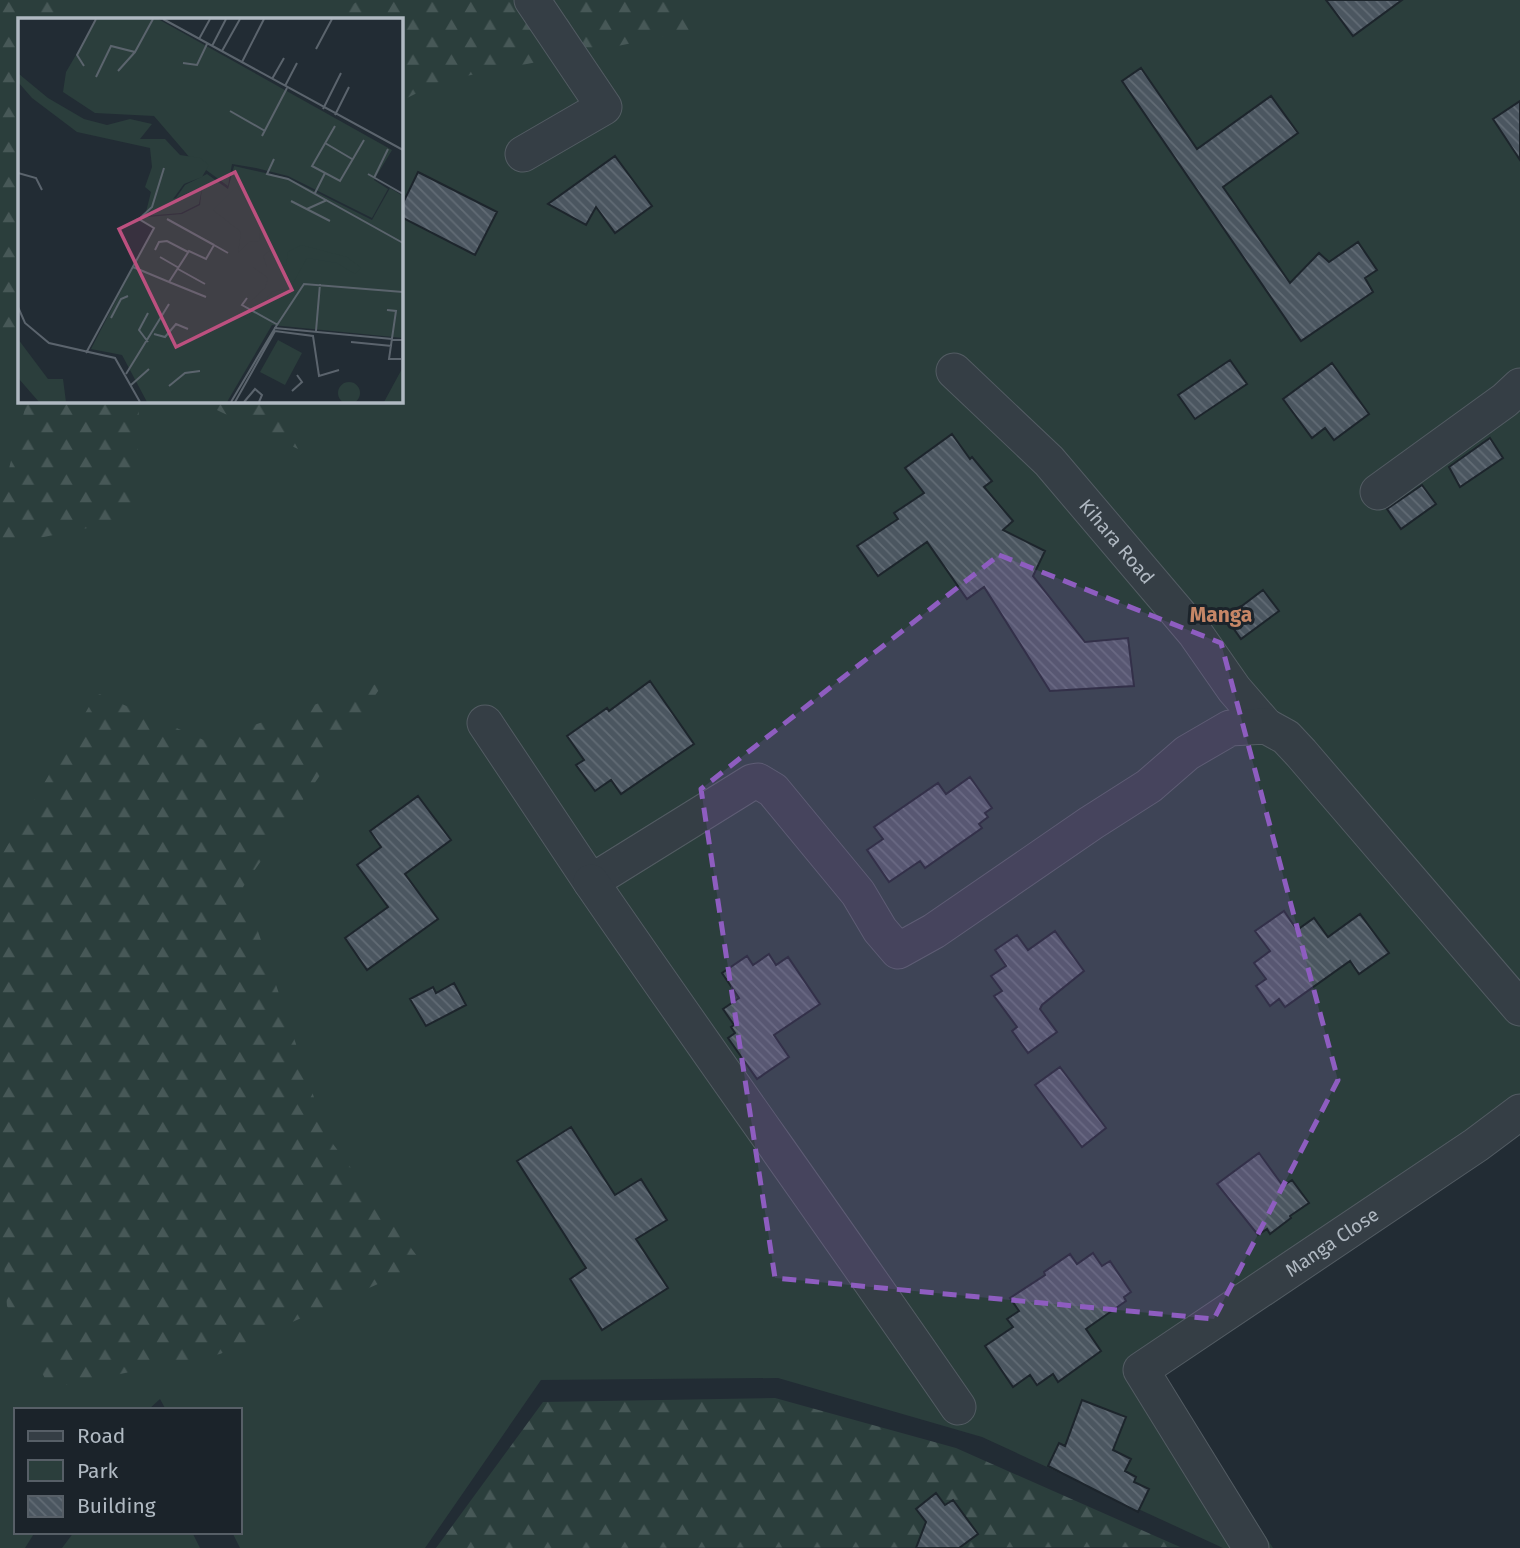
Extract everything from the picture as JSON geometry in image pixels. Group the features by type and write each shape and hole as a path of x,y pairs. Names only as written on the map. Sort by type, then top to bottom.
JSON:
{"street":[{"path":"523,154 604,107 532,0"},
{"name":"Kihara Road","path":"954,371 1049,461 1195,633 1234,689 1266,726 1286,737 1301,753 1520,1008"},
{"path":"1378,492 1505,400 1520,386"},
{"path":"485,723 699,1040 806,1187 958,1407"},
{"path":"591,882 752,782 758,781 773,790 858,893 880,930 898,951 934,931 1091,822 1149,786 1187,753 1230,728 1266,726"},
{"name":"Manga Close","path":"1251,1548 1141,1370 1476,1145 1520,1112"}],"highlighted area":[{"path":"999,555 1221,643 1338,1080 1214,1319 775,1278 701,789"}],"green space":[{"path":"0,0 1520,0 1520,1104 1161,1374 1273,1548 1223,1548 982,1437 778,1378 541,1380 425,1548 240,1548 233,1534 242,1534 242,1408 165,1408 160,1399 150,1408 14,1408 14,1534 34,1534 25,1548 0,1548"},
{"path":"0,0 53,0 63,18 18,18 18,348 0,333"},
{"path":"359,0 683,0 708,28 441,81 402,100 402,18 333,18"},
{"path":"27,402 139,402 136,518 0,546 0,502"},
{"path":"200,402 273,402 298,449"},
{"path":"385,681 243,887 327,1136 423,1264 220,1354 50,1388 7,1306 0,1209 2,855 97,693 206,741"},
{"path":"775,1398 956,1448 1180,1547 436,1548 543,1402"},
{"path":"72,1534 193,1534 200,1548 62,1548"}],"building":[{"path":"1326,0 1402,0 1353,36"},
{"path":"1141,68 1197,149 1271,96 1298,133 1223,187 1290,283 1319,253 1329,262 1358,242 1377,270 1365,278 1373,292 1301,341 1122,81"},
{"path":"1520,101 1520,160 1493,119"},
{"path":"615,156 652,206 615,233 596,207 586,225 548,204"},
{"path":"418,172 497,212 475,255 402,218 402,205"},
{"path":"1230,360 1247,384 1195,419 1178,395"},
{"path":"1332,363 1369,414 1334,440 1325,428 1312,438 1283,399"},
{"path":"952,434 970,459 972,457 992,481 984,487 1013,521 1003,530 1045,551 1033,576 1085,642 1128,638 1134,686 1050,691 984,587 967,599 927,542 878,576 857,546 898,519 894,513 924,493 905,468"},
{"path":"1490,438 1503,458 1460,487 1449,467"},
{"path":"1422,485 1436,504 1401,529 1387,509"},
{"path":"1263,590 1279,611 1241,639 1226,618"},
{"path":"650,681 694,744 621,794 611,780 595,791 576,765 584,760 567,736 607,708 609,711"},
{"path":"970,777 992,808 985,813 988,817 979,824 982,828 925,868 920,861 889,882 867,850 883,839 874,827 938,783 946,794"},
{"path":"418,796 451,840 405,874 438,919 367,970 345,938 388,907 357,865 381,847 370,831"},
{"path":"1284,911 1297,930 1314,918 1328,937 1360,914 1389,953 1359,974 1350,961 1285,1007 1279,999 1270,1006 1256,986 1266,979 1254,963 1270,951 1255,931"},
{"path":"1055,931 1084,971 1042,1005 1040,1009 1057,1032 1028,1053 1012,1031 1017,1027 994,996 1002,991 991,976 1006,966 995,950 1017,935 1028,950"},
{"path":"769,954 776,965 788,957 820,1004 774,1035 789,1057 757,1079 728,1038 735,1033 731,1027 734,1025 723,1009 739,998 722,973 747,956 753,965"},
{"path":"454,983 466,1005 426,1026 410,999 433,987 436,993"},
{"path":"1060,1067 1106,1128 1082,1147 1035,1085"},
{"path":"571,1127 615,1195 641,1179 667,1220 636,1239 668,1288 602,1330 570,1279 586,1268 517,1161"},
{"path":"1259,1153 1283,1186 1292,1180 1309,1203 1270,1234 1267,1229 1258,1235 1217,1184"},
{"path":"1093,1253 1102,1266 1110,1261 1131,1292 1124,1297 1126,1301 1086,1329 1101,1351 1058,1382 1053,1374 1037,1385 1030,1375 1013,1387 985,1346 1013,1327 1007,1319 1019,1311 1010,1298 1045,1275 1044,1272 1070,1254 1077,1264"},
{"path":"1082,1400 1126,1417 1113,1450 1131,1459 1125,1471 1136,1477 1134,1482 1149,1489 1138,1512 1048,1466 1059,1443 1065,1446"},
{"path":"936,1493 945,1505 953,1500 978,1534 959,1548 916,1548 926,1522 916,1509"}],"district":[{"name":"Manga","path":"1221,615"}]}
